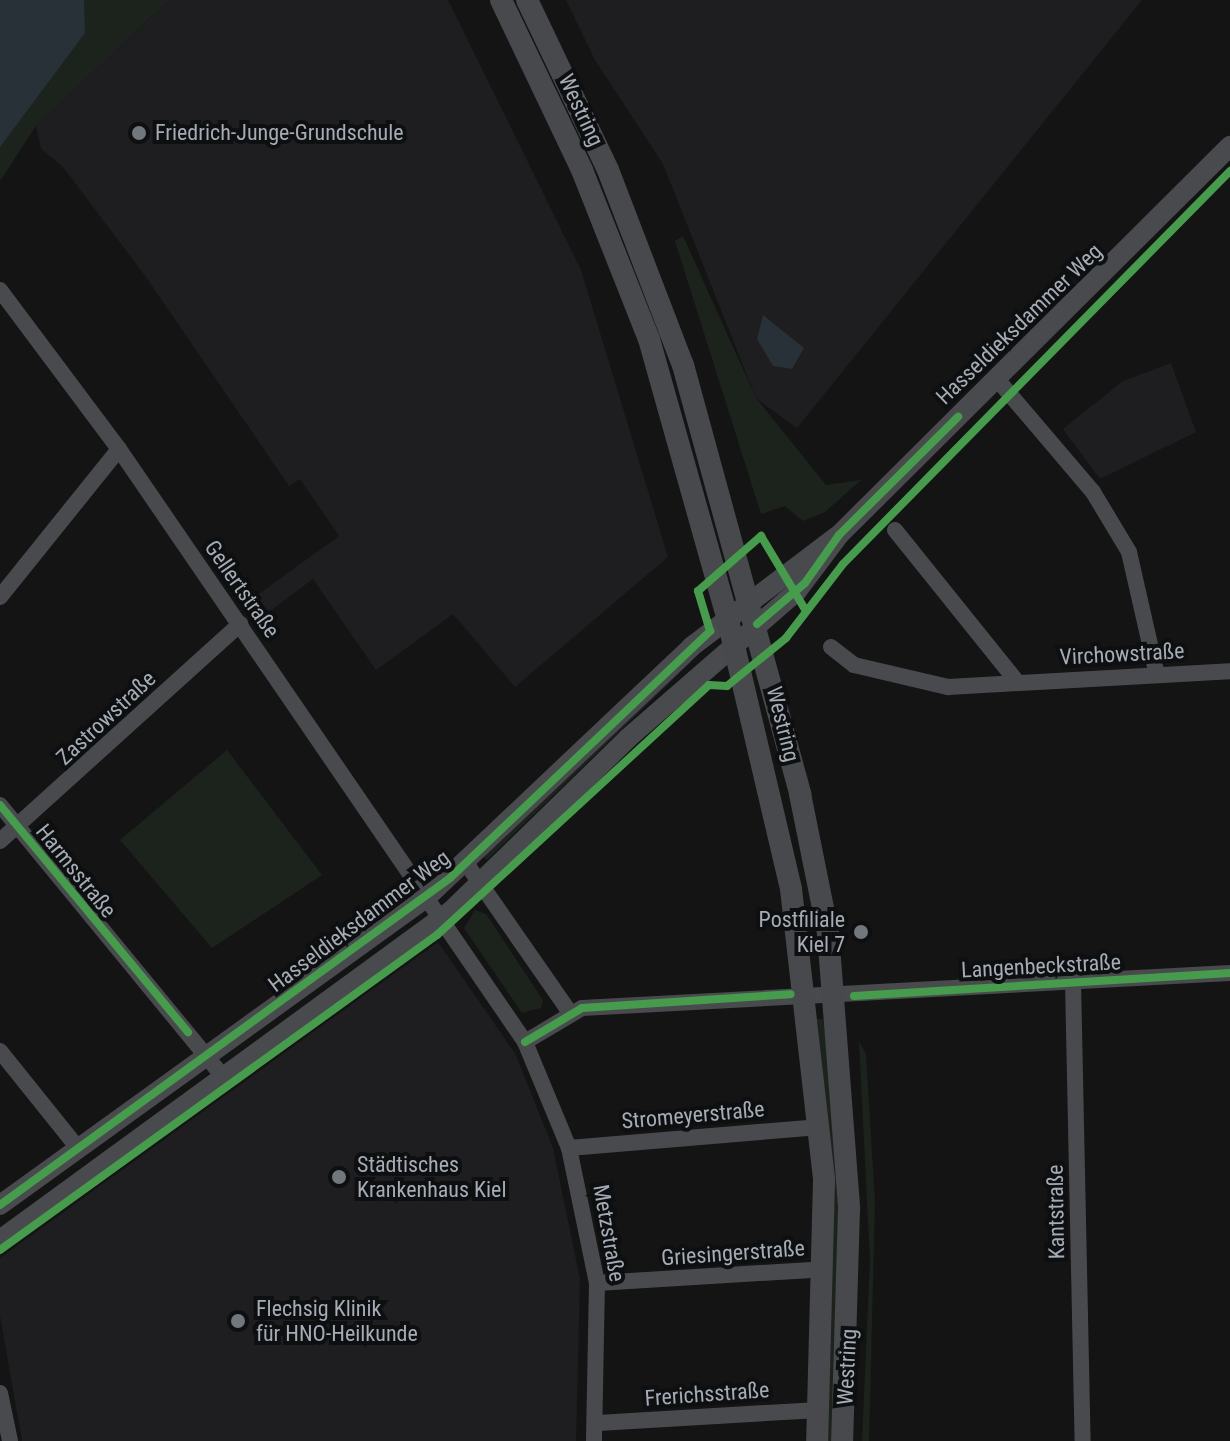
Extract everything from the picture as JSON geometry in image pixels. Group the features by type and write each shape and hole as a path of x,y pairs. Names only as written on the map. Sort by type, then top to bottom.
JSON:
{"main road":[{"name":"Westring","path":"501,0 637,304 727,616 791,889 807,995 820,1127 824,1269 817,1441"},
{"name":"Westring","path":"527,0 637,239 683,365 751,598 812,847 833,997 852,1265 842,1441"}],"street":[{"name":"Hasseldieksdammer Weg","path":"0,1205 427,897 727,616 839,535 1230,146"},
{"name":"Gellertstraße","path":"0,290 119,449 442,919"},
{"path":"996,378 1093,492 1129,552 1156,671"},
{"path":"0,597 119,449"},
{"path":"895,530 1017,682"},
{"name":"Hasseldieksdammer Weg","path":"0,1240 442,919 734,643 805,583 839,535"},
{"name":"Zastrowstraße","path":"0,841 240,624"},
{"name":"Virchowstraße","path":"831,647 854,665 916,681 1017,682 1156,671 1230,671"},
{"name":"Harmsstraße","path":"0,805 225,1079"},
{"path":"466,863 568,1010 525,1042"},
{"name":"Metzstraße","path":"442,919 525,1042 569,1148 597,1283 598,1423 594,1441"},
{"name":"Langenbeckstraße","path":"568,1010 1230,973"},
{"name":"Kantstraße","path":"1073,982 1083,1441"},
{"path":"0,1051 78,1148"},
{"name":"Stromeyerstraße","path":"569,1148 820,1127"},
{"name":"Griesingerstraße","path":"597,1283 824,1269"},
{"path":"0,1393 10,1441"},
{"name":"Frerichsstraße","path":"598,1423 819,1410"}],"shaded area":[{"path":"0,0 169,0 36,126 0,181"},
{"path":"0,0 84,0 85,33 0,147"},
{"path":"169,0 448,0 581,270 668,557 515,687 453,614 376,670 313,579 258,620 245,604 339,536 300,479 289,486 146,277 63,167 41,149 36,126"},
{"path":"566,0 1142,0 797,428 756,398 663,164 595,60"},
{"path":"683,236 756,398 826,485 861,480 825,512 803,521 785,506 761,514 675,241"},
{"path":"763,315 804,348 792,369 773,366 757,339"},
{"path":"1171,363 1196,432 1100,479 1063,429 1123,381"},
{"path":"692,655 691,662 487,860 481,854"},
{"path":"227,750 322,875 212,948 120,840"},
{"path":"475,910 486,914 543,1000 541,1008 522,1013 464,928"},
{"name":"Städtisches Krankenhaus Kiel","path":"438,942 516,1055 553,1148 580,1279 576,1441 22,1441 0,1316 0,1258"},
{"path":"817,1019 823,1019 841,1151 837,1441 826,1441 826,1105"},
{"path":"859,1042 866,1054 875,1203 869,1441 862,1441 870,1260"}],"cycle path":[{"path":"0,1250 437,935 709,685 727,686 786,638 843,564 1230,171"},
{"path":"757,624 805,583 839,535 958,417"},
{"path":"0,1205 450,878 710,631 698,591 761,536 806,611"},
{"path":"0,805 188,1032"},
{"path":"854,996 1230,973"},
{"path":"525,1042 582,1008 791,994"}],"place":[{"name":"Friedrich-Junge-Grundschule","path":"139,133"},
{"name":"Postfiliale Kiel 7","path":"861,932"},
{"name":"Städtisches Krankenhaus Kiel","path":"339,1177"},
{"name":"Flechsig Klinik für HNO-Heilkunde","path":"238,1321"}]}
